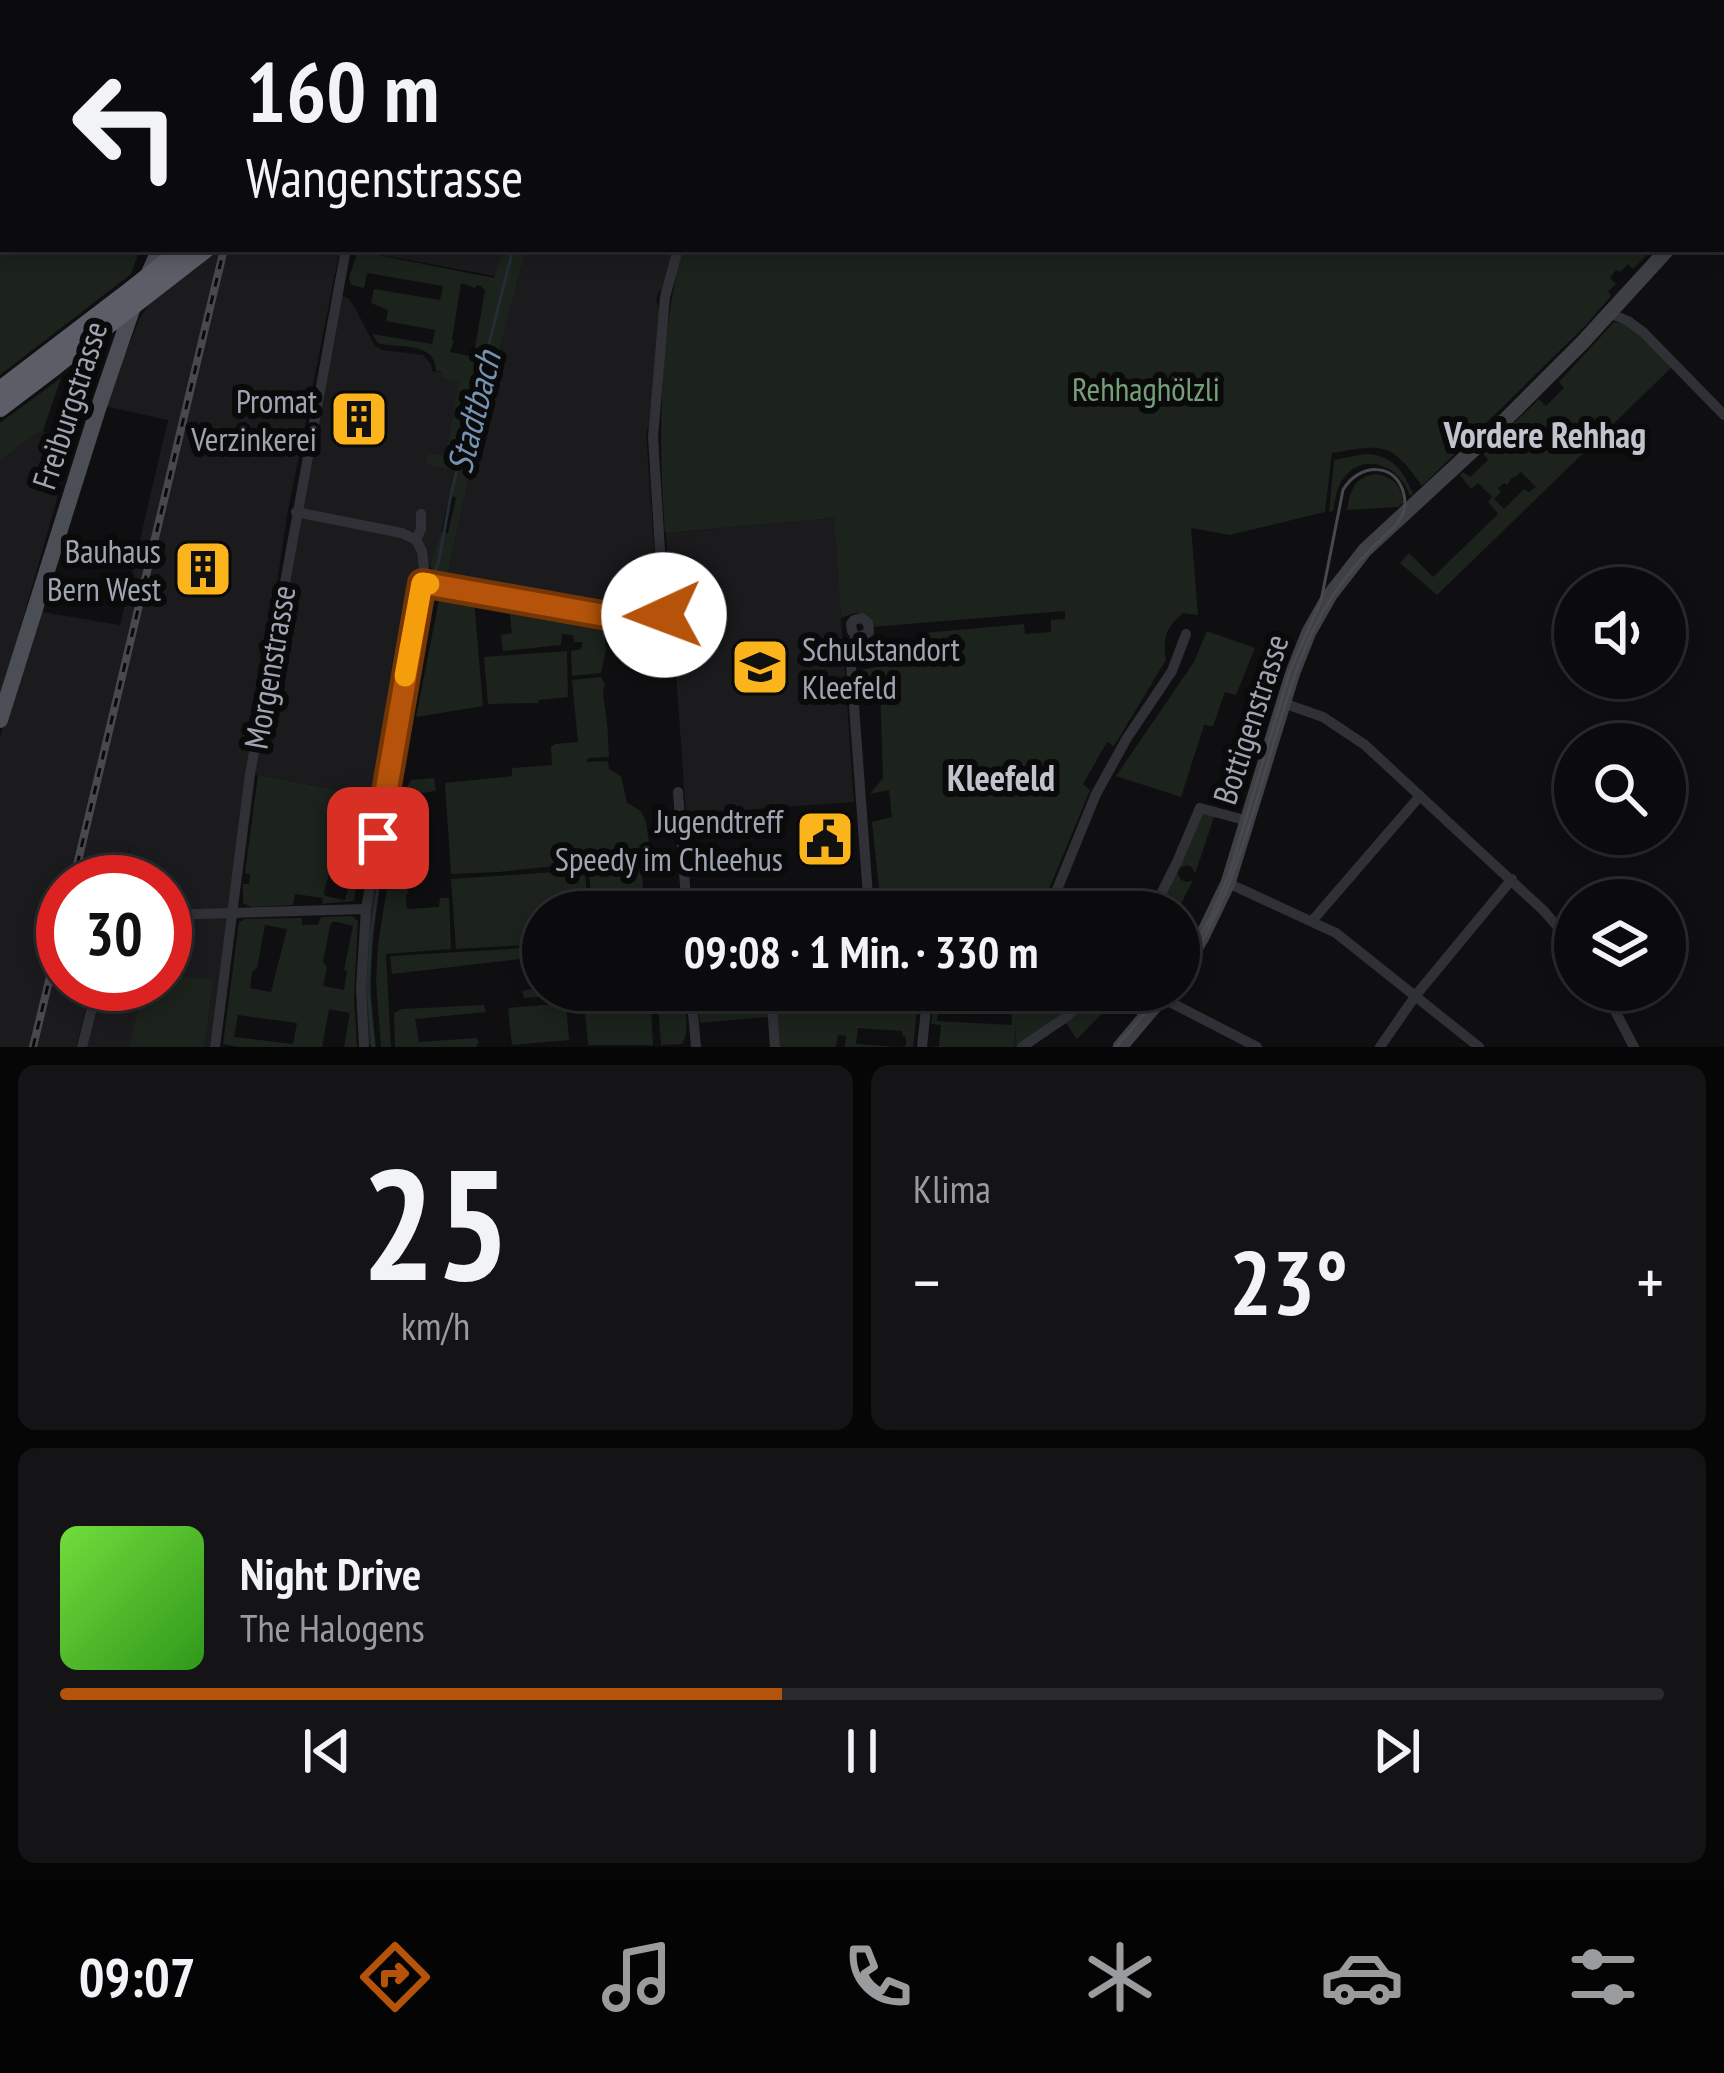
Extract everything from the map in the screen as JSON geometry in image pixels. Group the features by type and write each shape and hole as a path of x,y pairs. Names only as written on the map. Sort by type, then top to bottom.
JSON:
{"highway":[{"path":"0,390 179,252"},
{"path":"0,408 202,252"}],"main road":[{"name":"Freiburgstrasse","path":"0,720 107,381 159,252"}],"street":[{"name":"Morgenstrasse","path":"215,1047 250,774 345,252"},
{"path":"422,583 636,622 659,620 666,609 653,437 665,297 677,252"},
{"name":"Bottigenstrasse","path":"1200,928 1228,883 1282,703 1309,632 1330,595 1356,560 1497,428 1665,252"},
{"path":"1609,314 1643,332 1724,415"},
{"path":"296,512 402,533 416,540 423,556 366,909 361,988 364,1047"},
{"path":"416,540 422,514"},
{"path":"1056,891 1096,794 1172,671 1186,634"},
{"path":"857,638 850,651 868,891"},
{"path":"1282,703 1346,731 1554,920"},
{"path":"678,792 685,891"},
{"path":"1312,921 1420,796"},
{"path":"1163,891 1198,809 1248,821"},
{"path":"1380,1047 1416,995 1512,879"},
{"path":"1228,883 1346,940 1479,1047"},
{"path":"192,914 366,909"},
{"path":"82,1047 91,1011"},
{"path":"693,1011 696,1047"},
{"path":"772,1011 775,1047"},
{"path":"922,1047 926,1011"},
{"path":"1022,1047 1072,1011"},
{"path":"1120,1047 1151,1011"},
{"path":"1195,1011 1257,1047"},
{"path":"1615,1011 1634,1047"}],"shaded area":[{"path":"183,252 339,252 287,516 210,1047 78,1047 88,1011 192,1011 192,855 128,855 131,843 127,855 36,855 36,1011 85,1011 76,1047 0,1047 0,738 37,611 120,625 168,420 104,406 140,318"},
{"path":"365,252 502,252 495,276"},
{"path":"525,252 673,252 656,301 660,309 646,432 658,603 651,612 636,616 446,580"},
{"path":"339,295 354,306 375,346 423,355 432,371 475,379 438,546 420,576 377,797 253,774"},
{"path":"43,431 73,443 0,699 0,461"},
{"name":"Schulstandort Kleefeld","path":"834,518 854,802 686,814 666,533"}],"green space":[{"path":"0,252 139,252 131,274 0,375"},
{"path":"502,252 525,252 446,580 430,566 441,532 448,533 456,498 449,495 455,471 426,464 428,454 446,456 459,382 442,378 423,351 378,343 372,334 432,344 435,330 386,321 388,310 371,303 374,289 440,300 443,286 367,273 364,288 351,285 357,254 494,278","holes":["461,283 485,290 474,353 450,352"]},
{"name":"Rehhaghölzli","path":"681,252 1650,252 1633,269 1628,264 1616,270 1610,278 1616,284 1608,291 1611,296 1586,325 1422,486 1402,461 1385,450 1332,453 1325,512 1230,535 1191,528 1198,615 1183,613 1170,628 1166,660 1114,746 1107,742 1083,784 1090,790 1048,891 879,891 872,822 892,817 889,790 870,794 883,778 880,682 864,682 860,670 882,666 880,647 922,643 924,633 1024,624 1025,634 1051,632 1051,620 1065,619 1065,611 871,627 864,614 841,618 834,518 665,533 662,390"},
{"path":"1614,322 1629,325 1672,367 1437,595 1400,563 1409,553 1433,577 1498,514 1488,502 1492,497 1478,483 1471,489 1460,475 1470,477 1488,460 1483,453 1539,399 1546,406 1564,388 1559,382","holes":["1521,472 1536,487 1529,492 1524,489 1504,509 1494,499 1501,492 1498,488"]},
{"path":"61,378 43,431 0,461 0,423"},
{"path":"1364,454 1395,465 1413,494 1389,469 1359,466 1341,482 1329,512 1334,460"},
{"path":"1377,474 1396,483 1403,503 1347,510 1355,485"},
{"path":"440,595 474,600 483,706 416,717"},
{"path":"509,608 603,627 606,650 601,673 572,676 571,651 581,649 583,642 574,642 573,635 562,634 561,645 503,651 501,635 512,633"},
{"path":"1207,631 1255,648 1236,695 1225,692 1213,726 1204,725 1181,797 1116,776 1194,662"},
{"path":"567,651 568,697 488,704 484,657"},
{"path":"601,677 609,757 586,762 608,761 609,769 621,776 627,803 641,811 646,822 650,850 638,853 639,857 451,874 445,783 512,776 512,768 552,765 551,747 578,742 572,680"},
{"path":"258,775 354,793 353,801 369,804 354,901 322,904 323,898 295,894 293,905 251,907 243,903 243,884 249,884 250,874 245,873","holes":["341,801 363,804 345,900 325,896"]},
{"path":"434,778 436,791 406,795 407,909 439,907 440,898 449,898 451,949 386,954 391,1047 381,1047 378,945 402,792 411,780"},
{"path":"400,779 374,932 371,990 376,1047 372,1047 366,1040 365,919 388,785"},
{"path":"1200,814 1215,814 1195,874 1187,865 1179,868"},
{"path":"642,868 643,891 591,891 589,869"},
{"path":"585,870 586,891 522,891 522,945 456,949 451,879"},
{"path":"1177,872 1181,880 1193,880 1188,891 1167,891"},
{"path":"352,916 358,921 357,1047 344,1047 350,1013 329,1009 322,1047 223,1044 239,922 302,918 302,925 318,925 321,917","holes":["338,922 353,926 344,990 323,986 330,926","265,925 287,929 271,992 250,988","238,1015 297,1023 293,1044 234,1037"]},
{"path":"522,948 522,959 392,974 390,956"},
{"path":"192,977 213,980 204,1047 129,1047 138,1011 192,1011"},
{"path":"484,1005 486,1012 415,1019 419,1042 476,1038 476,1047 395,1047 394,1013 402,1009"},
{"path":"508,1008 567,1011 569,1040 512,1045"},
{"path":"585,1011 651,1011 653,1045 588,1045"},
{"path":"659,1011 685,1011 682,1044 661,1045"},
{"path":"699,1011 768,1011 768,1017 700,1023"},
{"path":"777,1011 917,1011 913,1047 901,1047 906,1046 902,1031 858,1028 856,1044 897,1047 845,1047 846,1036 838,1035 836,1047 780,1047"},
{"path":"933,1011 938,1011 937,1021 1012,1025 1011,1011 1067,1011 1018,1047 1016,1023 1014,1047 929,1047 939,1046 941,1025 931,1024"},
{"path":"1077,1011 1104,1011 1077,1039 1065,1022"}],"waterway":[{"name":"Stadtbach","path":"434,575 512,252"},
{"name":"Stadtbach","path":"399,756 429,599"},
{"name":"Stadtbach","path":"373,1047 368,988 371,935 393,787"}],"tram line":[{"path":"1200,936 1231,869 1290,671 1321,601 1343,490 1367,471 1386,471 1400,484 1405,498 1402,515 1346,577 1313,631 1291,685 1236,864 1200,945"},
{"path":"1116,1047 1147,1011"}],"railway":[{"path":"79,855 223,252"},
{"path":"33,1047 42,1011"}],"slow traffic":[{"path":"405,676 422,583 429,584"}],"place":[{"name":"Promat Verzinkerei","path":"359,419"},
{"name":"Bauhaus Bern West","path":"203,569"},
{"name":"Schulstandort Kleefeld","path":"760,667"},
{"name":"Jugendtreff Speedy im Chleehus","path":"825,839"}],"district":[{"name":"Vordere Rehhag","path":"1545,434"},
{"name":"Kleefeld","path":"1001,777"}],"route":[{"path":"378,838 422,583 647,623 664,615"}]}
